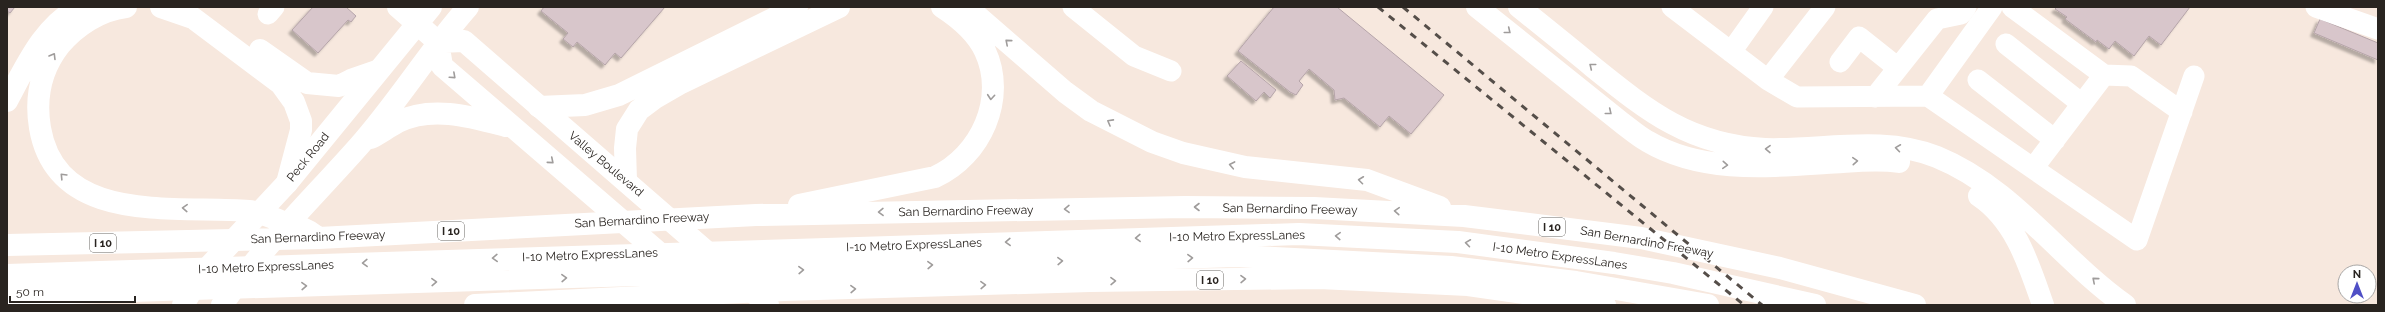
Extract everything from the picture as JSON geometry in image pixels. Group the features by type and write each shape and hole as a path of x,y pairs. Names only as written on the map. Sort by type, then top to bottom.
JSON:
{"main road":[{"path":"7,101 32,56 51,28 80,7"},
{"path":"126,7 97,16 71,32 53,54 43,74 39,94 38,116 42,138 48,154 57,170 70,184 94,196 121,205 251,211 309,236"},
{"path":"161,7 176,11 199,22 253,61 286,90 294,102 301,121 301,130 287,184"},
{"path":"203,7 307,83 339,86 351,80 378,71"},
{"path":"398,7 438,42 442,66 510,127 721,305"},
{"name":"Peck Road","path":"183,305 202,275 287,184 431,7"},
{"path":"222,305 242,276 360,145 438,42 468,7"},
{"path":"539,107 585,105 619,95 797,7"},
{"path":"626,181 625,148 627,129 639,110 655,98 681,83 839,7"},
{"path":"756,215 886,185 935,177 951,170 971,150 988,120 992,97 991,73 984,51 974,36 962,20 942,7"},
{"path":"967,7 1065,92 1104,118 1152,142 1183,153 1245,167 1367,180 1464,216"},
{"path":"1477,7 1622,123 1646,141 1670,153 1718,165 1746,166 1890,161 1916,165 1946,176 1986,200 2004,218 2018,240 2029,265 2043,305"},
{"path":"1519,7 1642,107 1672,125 1720,143 1765,149 1863,145 1894,147 1918,151 1958,166 1986,184 2021,212 2069,257 2126,305"},
{"name":"Valley Boulevard","path":"438,42 464,42 768,305"},
{"path":"360,145 399,121 420,115 457,114 510,127"},
{"name":"San Bernardino Freeway","path":"7,245 199,241 756,215 1192,207 1322,209 1464,216 1641,238 1780,268 1915,305"},
{"name":"I-10 Metro ExpressLanes","path":"7,275 618,254 1298,234 1458,242 1614,263 1780,296 1815,305"},
{"name":"I-10 Metro ExpressLanes","path":"7,295 1235,256 1451,267 1576,282 1708,305"},
{"name":"I 10","path":"475,305 668,296 797,297 1090,281 1319,278 1468,285 1605,305"}],"street":[{"path":"1073,7 1134,56 1171,72"},
{"path":"1672,7 1768,80 1797,97 1928,96 2034,167 2138,240 2194,76"},
{"path":"1731,52 1763,7"},
{"path":"1768,80 1825,7"},
{"path":"1875,97 1938,19 1961,14 1966,7"},
{"path":"1928,96 1992,7"},
{"path":"2012,7 2104,74 2131,76 2182,112"},
{"path":"2316,7 2378,29"},
{"path":"1840,62 1859,37 1898,68"},
{"path":"2006,44 2082,104"},
{"path":"2034,167 2104,74"},
{"path":"1978,80 2055,140"}],"building":[{"path":"7,7 15,7 10,13 7,11"},
{"path":"313,7 346,7 356,16 351,22 348,20 318,53 292,30"},
{"path":"544,7 665,7 621,58 615,53 605,65 577,42 573,47 563,39 568,33 541,11"},
{"path":"1274,7 1337,7 1444,95 1411,134 1389,116 1380,127 1344,98 1335,100 1334,90 1309,69 1299,81 1303,85 1296,95 1290,92 1238,51"},
{"path":"2057,7 2190,7 2161,45 2149,36 2134,56 2115,41 2109,49 2097,40 2096,42 2065,19 2067,17 2055,9"},
{"path":"2320,19 2378,43 2378,60 2314,33"},
{"path":"1241,61 1276,90 1270,98 1264,92 1256,101 1227,76"}],"railway":[{"path":"1378,7 1744,305"},
{"path":"1403,7 1762,305"}]}
